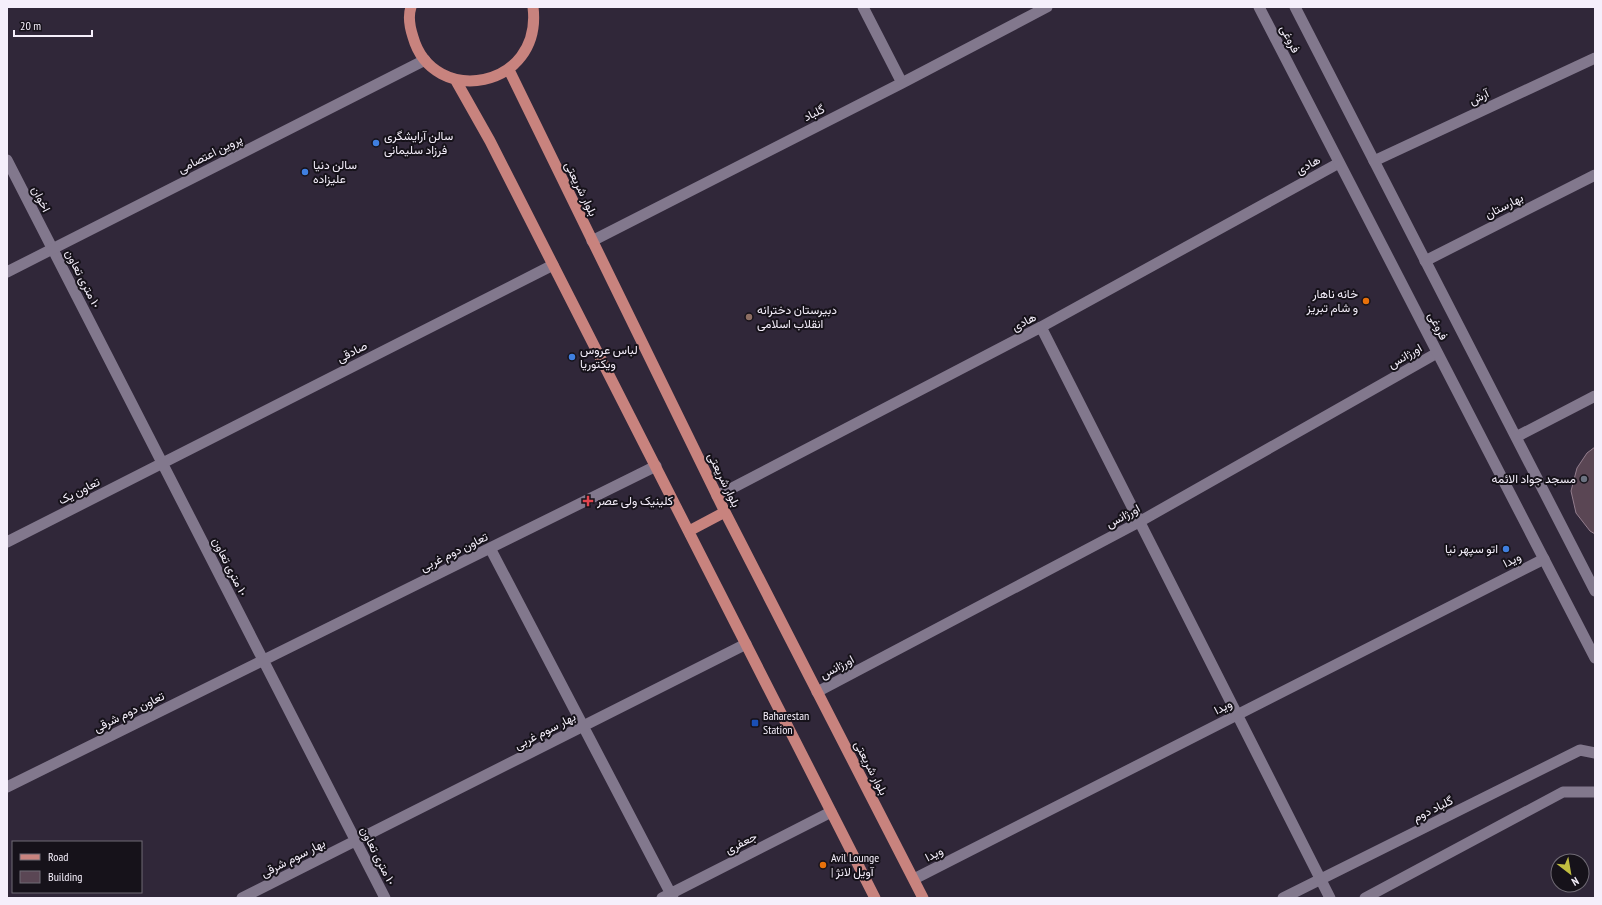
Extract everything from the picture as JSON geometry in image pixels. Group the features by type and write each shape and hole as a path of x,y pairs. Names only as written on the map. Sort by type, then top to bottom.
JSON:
{"main road":[{"path":"411,7 410,28 415,45 425,60 439,72 455,79 474,82 491,78 508,70 522,56 531,39 534,20 533,7"},
{"name":"بلوار شریعتى","path":"508,70 725,512 923,898"},
{"path":"455,79 490,140 875,898"},
{"path":"689,531 725,512"}],"street":[{"path":"863,7 902,83"},
{"name":"گلباد","path":"592,240 902,83 1047,7"},
{"name":"فروغى","path":"1258,7 1595,658"},
{"name":"فروغى","path":"1295,7 1595,591"},
{"name":"آرش","path":"1374,161 1595,58"},
{"name":"پروین اعتصامى","path":"7,272 425,60"},
{"name":"اخوان","path":"7,160 52,249"},
{"name":"هادی","path":"717,496 1042,328 1339,163"},
{"name":"بهارستان","path":"1425,261 1595,175"},
{"name":"١٠ متری تعاون","path":"52,249 385,898"},
{"name":"صادقی","path":"162,463 553,265"},
{"path":"1042,328 1330,898"},
{"name":"اورژانس","path":"817,692 1139,522 1437,353"},
{"path":"1516,436 1595,396"},
{"name":"تعاون یک","path":"7,542 162,463"},
{"name":"تعاون دوم غربی","path":"263,661 656,466"},
{"path":"490,548 584,726 669,896"},
{"name":"ویدا","path":"914,879 1544,558"},
{"name":"بهار سوم غربی","path":"356,841 746,644"},
{"name":"تعاون دوم شرقی","path":"7,787 263,661"},
{"name":"گلباد دوم","path":"1283,898 1580,750 1595,753"},
{"path":"1365,898 1563,792 1595,792"},
{"name":"جعفری","path":"669,896 831,812"},
{"name":"بهار سوم شرقی","path":"242,898 356,841"}],"building":[{"name":"مسجد جواد الائمه","path":"1595,447 1595,534 1590,531 1576,513 1571,491 1577,468 1587,453"}],"place":[{"name":"سالن آرایشگری فرزاد سلیمانی","path":"376,143"},
{"name":"سالن دنيا عليزاده","path":"305,172"},
{"name":"خانه ناهار و شام تبریز","path":"1366,301"},
{"name":"دبیرستان دخترانه انقلاب اسلامی","path":"749,317"},
{"name":"لباس عروس ويكتوريا","path":"572,357"},
{"name":"مسجد جواد الائمه","path":"1584,479"},
{"name":"کلینیک ولی عصر","path":"588,501"},
{"name":"اتو سپهر نیا","path":"1506,549"},
{"name":"Baharestan Station","path":"755,723"},
{"name":"Avil Lounge | آویل لانژ","path":"823,865"}]}
